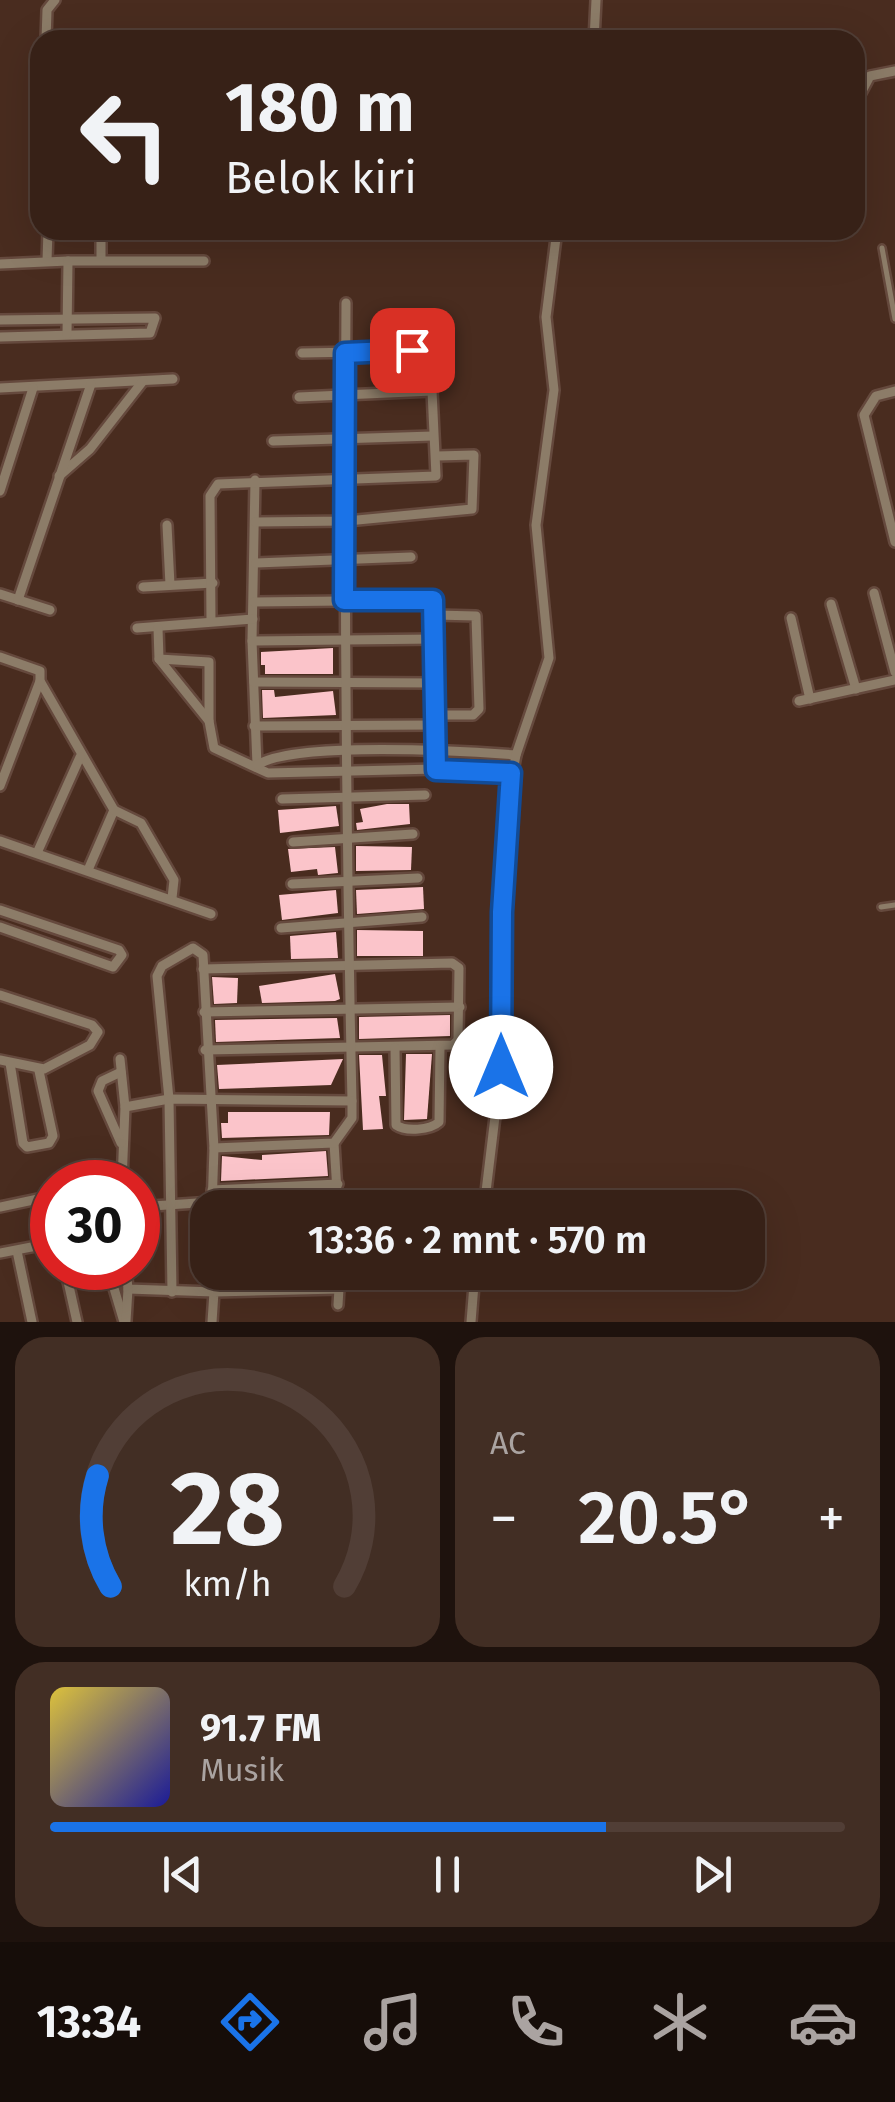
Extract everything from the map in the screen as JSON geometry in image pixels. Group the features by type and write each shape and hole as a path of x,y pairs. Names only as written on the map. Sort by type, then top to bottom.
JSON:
{"street":[{"path":"46,30 46,10 54,0"},
{"path":"594,30 596,0"},
{"path":"865,85 870,76 895,71"},
{"path":"47,261 48,240"},
{"path":"102,240 102,260"},
{"path":"486,1190 501,1067 502,912 511,773 549,658 536,525 554,390 546,318 556,240"},
{"path":"67,334 68,261"},
{"path":"0,264 204,261"},
{"path":"338,1190 334,1142 352,1118 342,642 348,562 346,303"},
{"path":"0,320 155,318 150,333 0,337"},
{"path":"212,621 212,489 218,484 433,478 436,456 432,391 421,352 302,353"},
{"path":"0,388 173,380"},
{"path":"57,478 90,448 143,381"},
{"path":"18,600 91,384"},
{"path":"0,491 33,388"},
{"path":"299,397 432,391"},
{"path":"895,392 876,396 864,415 895,542"},
{"path":"273,441 433,436"},
{"path":"255,522 347,520 472,509 477,459 466,453 436,456"},
{"path":"255,480 252,641 257,765"},
{"path":"168,525 170,585"},
{"path":"256,563 410,557"},
{"path":"143,588 213,583"},
{"path":"874,593 895,672"},
{"path":"0,594 50,610"},
{"path":"254,602 428,598 436,603 436,770"},
{"path":"831,604 856,689"},
{"path":"254,726 346,728 473,715 479,709 476,616 436,615"},
{"path":"791,618 810,699"},
{"path":"137,628 253,620"},
{"path":"158,628 158,658 208,721"},
{"path":"252,641 436,639"},
{"path":"0,657 40,670 40,681 0,786"},
{"path":"158,658 209,662 208,721 214,748 268,773 511,773"},
{"path":"798,701 895,680"},
{"path":"40,681 80,757 114,810 141,823 174,880 172,898"},
{"path":"254,682 437,684"},
{"path":"257,765 269,757 345,752 437,750 516,754"},
{"path":"38,853 80,757"},
{"path":"282,799 424,794"},
{"path":"88,870 114,810"},
{"path":"293,842 413,834"},
{"path":"0,840 211,914"},
{"path":"292,884 418,878"},
{"path":"0,910 120,950 122,955 113,967 0,927"},
{"path":"282,928 422,917"},
{"path":"172,1292 169,1099 157,976 162,966 193,948 202,952 214,1148 212,1190"},
{"path":"203,969 452,963 459,968 460,1007 458,1040 440,1048 205,1050"},
{"path":"0,995 92,1025 98,1032 90,1045 38,1071 5,1061 23,1143 28,1147 48,1143 53,1136 38,1071"},
{"path":"204,1012 348,1006 460,1007"},
{"path":"394,1048 396,1125 404,1129 428,1128 438,1122 440,1048"},
{"path":"120,1059 126,1107 121,1160"},
{"path":"121,1072 102,1081 98,1091 122,1146"},
{"path":"126,1107 169,1099 352,1100"},
{"path":"214,1148 334,1142"},
{"path":"291,1190 338,1184"},
{"path":"0,1207 30,1201"},
{"path":"160,1205 190,1202"},
{"path":"0,1254 30,1248"},
{"path":"17,1251 32,1322"},
{"path":"70,1290 77,1322"},
{"path":"115,1290 125,1322"},
{"path":"125,1322 128,1290"},
{"path":"143,1290 297,1290"},
{"path":"338,1306 339,1290"},
{"path":"470,1322 473,1290"},
{"path":"212,1322 214,1292"}],"lane":[{"path":"882,248 895,319"},
{"path":"881,906 895,905"}],"building":[{"path":"333,648 333,674 265,674 265,665 261,665 261,652"},
{"path":"262,690 274,690 275,697 333,691 336,715 263,718"},
{"path":"409,804 410,824 357,830 356,823 363,822 360,809"},
{"path":"336,806 339,826 280,833 278,810"},
{"path":"356,846 412,847 411,870 356,871"},
{"path":"335,847 338,873 318,875 317,869 291,872 288,849"},
{"path":"423,887 424,909 357,914 356,890"},
{"path":"336,890 338,913 282,920 279,895"},
{"path":"357,930 423,931 423,956 357,956"},
{"path":"336,932 338,958 291,959 290,936"},
{"path":"335,974 340,999 335,1001 262,1003 259,986"},
{"path":"212,977 238,978 237,1003 214,1004"},
{"path":"450,1015 450,1036 359,1039 359,1017"},
{"path":"337,1018 340,1038 216,1042 215,1020"},
{"path":"406,1054 432,1054 427,1119 404,1120"},
{"path":"359,1055 382,1055 386,1096 379,1096 383,1129 363,1130"},
{"path":"343,1059 331,1085 219,1089 217,1065"},
{"path":"228,1112 330,1112 329,1135 222,1138 221,1123 228,1123"},
{"path":"326,1151 328,1176 221,1181 222,1156 262,1160 262,1155"}],"route":[{"path":"412,350 345,353 348,562 344,600 428,598 436,603 436,770 511,773 502,912 501,1067"}]}
